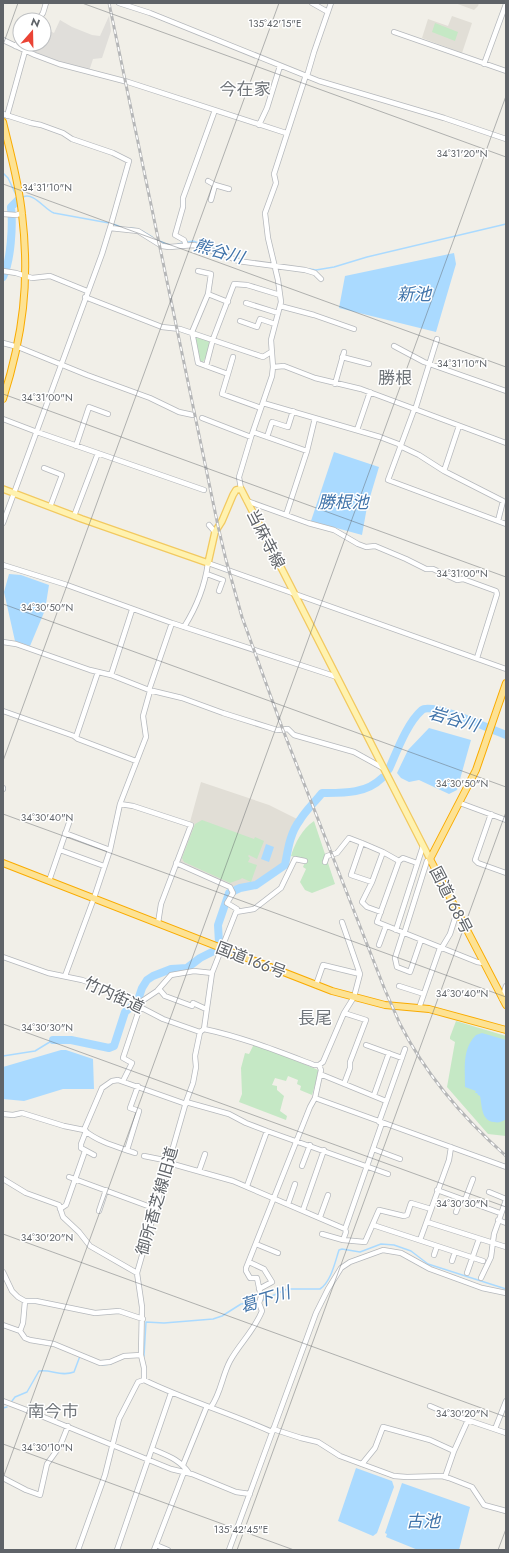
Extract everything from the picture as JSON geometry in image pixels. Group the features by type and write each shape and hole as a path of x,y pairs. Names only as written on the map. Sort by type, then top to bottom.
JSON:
{"highway":[{"path":"3,126 19,195 25,246 26,276 23,318 18,347 3,399"},
{"name":"国道168号","path":"506,683 486,737 476,770 430,859 506,1005"},
{"name":"国道166号","path":"3,863 222,949 354,998 385,1005 419,1008 448,1014 506,1030"}],"main road":[{"path":"3,489 74,516 208,563"},
{"name":"当麻寺線","path":"208,563 215,532 222,521 232,495 236,490 241,489 430,859"}],"street":[{"path":"119,3 150,13 319,81 444,118 506,139"},
{"path":"312,3 328,12"},
{"path":"241,489 239,477 272,376 273,367 271,340 281,302 275,266 268,238 265,213 276,183 274,174 286,133 331,3"},
{"path":"484,64 506,4"},
{"path":"394,32 506,72"},
{"path":"3,40 12,44"},
{"path":"3,523 110,228 129,161 113,153 72,139 63,133 5,115 25,52"},
{"path":"28,52 59,64 128,82 286,133"},
{"path":"259,125 268,108 280,66"},
{"path":"215,110 183,198 183,207 175,235 185,243 225,255 238,261 315,273 321,279"},
{"path":"208,181 215,185 230,189"},
{"path":"211,200 215,185"},
{"path":"3,214 20,212"},
{"path":"110,228 138,231 162,246 176,247 185,243"},
{"path":"3,271 32,278 50,276 87,291"},
{"path":"198,271 211,274 208,294 192,332 198,363 228,374"},
{"path":"206,366 213,339 234,284 247,285 280,295"},
{"path":"208,294 228,302"},
{"path":"85,297 162,327 180,328 263,357 271,352"},
{"path":"246,303 278,313"},
{"path":"280,306 314,315 354,329"},
{"path":"240,321 257,327 260,319 275,324"},
{"path":"436,339 415,410 388,480 506,524"},
{"path":"3,343 18,347 114,386 150,398 180,412 193,415"},
{"path":"394,346 429,364 506,391"},
{"path":"335,384 343,355 368,364"},
{"path":"233,357 222,394 262,408"},
{"path":"273,367 284,366 335,384 348,385 370,392 506,443"},
{"path":"357,430 370,392"},
{"path":"264,403 380,436 419,455 444,471 504,501 498,521"},
{"path":"76,446 89,407 108,414"},
{"path":"267,437 272,422 288,427 293,411"},
{"path":"202,418 252,435 267,437 307,451"},
{"path":"286,515 316,418"},
{"path":"3,419 204,490"},
{"path":"444,471 459,426"},
{"path":"74,516 98,453"},
{"path":"44,468 62,474 50,507"},
{"path":"247,501 334,530 358,544 366,547 375,546 426,569 433,569 457,580 463,579 496,591 497,594 477,658"},
{"path":"209,525 215,532"},
{"path":"184,627 192,614 206,574 208,563 506,669"},
{"path":"3,565 67,585 132,610 337,678"},
{"path":"206,574 223,580 219,591"},
{"path":"111,675 132,610"},
{"path":"65,976 110,850 120,804 146,736 143,716 149,690 172,623"},
{"path":"3,642 16,644 111,675 149,690 182,698 277,730 288,729 294,735 354,752 383,768"},
{"path":"76,737 98,672"},
{"path":"3,711 76,737 136,761"},
{"path":"460,803 506,820"},
{"path":"120,804 133,806 191,825 160,904 158,923"},
{"path":"491,814 475,860 478,863 506,873"},
{"path":"49,881 70,820"},
{"path":"66,833 110,850"},
{"path":"325,862 327,856 337,853 349,838 352,838 399,861"},
{"path":"362,843 351,875 372,882"},
{"path":"396,930 423,846"},
{"path":"60,850 104,866"},
{"path":"380,912 367,907 362,902 372,882 382,852"},
{"path":"417,862 403,858 399,861 377,922 440,948 483,963"},
{"path":"176,863 230,887 233,893 228,903 237,909 238,912 254,909 281,888 295,859 305,861"},
{"path":"421,940 410,972 397,967 395,958 427,861 430,859"},
{"name":"御所香芝線旧道","path":"144,1380 144,1368 141,1355 143,1319 137,1273 194,1078 196,1067 195,1056 202,1030 212,973 238,912"},
{"path":"419,1008 440,948 450,934 457,912"},
{"path":"202,1030 239,1038 314,1065 319,1065 323,1062 344,1013 354,998 360,974 342,922"},
{"path":"379,945 386,926"},
{"name":"竹内街道","path":"3,957 48,973 82,980 108,989 126,997 138,1006 163,1019 202,1030"},
{"path":"316,985 324,965 360,974"},
{"path":"123,1081 132,1063 123,1058 138,1006 142,1001 159,989 171,975 194,971 212,973"},
{"path":"399,986 424,994"},
{"path":"502,999 506,986"},
{"path":"159,989 165,996 192,1006 193,1003 206,1009"},
{"path":"344,1013 366,1020 350,1062 350,1068 344,1084"},
{"path":"366,1045 402,1058"},
{"path":"343,1240 346,1232 345,1229 373,1149 386,1101 405,1049"},
{"path":"374,1095 389,1053"},
{"path":"183,1465 209,1406 217,1398 232,1360 256,1324 262,1311 259,1303 261,1297 257,1278 250,1278 246,1270 275,1198 296,1140 310,1106 315,1098 321,1070 319,1065"},
{"path":"320,1074 386,1101"},
{"path":"94,1155 81,1148 80,1144 85,1130 102,1088 112,1081 123,1081 186,1103 230,1114 246,1123 267,1131 296,1140 388,1174"},
{"path":"127,1150 139,1112 130,1108 138,1086"},
{"path":"315,1098 506,1167"},
{"path":"3,1114 13,1115 22,1113 64,1126 85,1130 90,1135 135,1153"},
{"path":"247,1186 267,1131"},
{"path":"302,1166 310,1145"},
{"path":"420,1240 449,1160 451,1147"},
{"path":"373,1149 400,1159"},
{"path":"303,1210 324,1150"},
{"path":"60,1209 66,1205 85,1151"},
{"path":"199,1171 206,1154"},
{"path":"144,1156 229,1179 345,1229"},
{"path":"69,1177 156,1209"},
{"path":"3,1179 26,1192 59,1205 63,1217 90,1246 137,1273"},
{"path":"456,1212 473,1179"},
{"path":"288,1204 295,1184"},
{"path":"99,1211 106,1190"},
{"path":"437,1190 500,1213"},
{"path":"481,1278 491,1257 492,1243 500,1213 506,1199 489,1192"},
{"path":"320,1217 328,1195"},
{"path":"322,1234 343,1240 365,1242 379,1210 404,1216 406,1215 411,1203 431,1209"},
{"path":"498,1220 506,1223"},
{"path":"427,1222 506,1247"},
{"path":"373,1225 484,1261"},
{"path":"467,1273 479,1239"},
{"path":"256,1244 278,1253"},
{"path":"434,1255 437,1246"},
{"path":"229,1550 319,1306 338,1273 345,1264 383,1250 396,1251 430,1270 486,1289 506,1293"},
{"path":"452,1261 456,1252"},
{"path":"248,1262 264,1269 272,1282 259,1289"},
{"path":"3,1272 12,1291 24,1300 95,1313 119,1311 143,1319"},
{"path":"20,1331 23,1323 24,1300"},
{"path":"3,1325 20,1331 25,1338 30,1340 54,1344 100,1363 110,1362 124,1356 141,1355"},
{"path":"78,1550 102,1481 113,1445 115,1432 126,1403 138,1382 144,1380 171,1393 273,1430 318,1442 336,1454 398,1477 445,1477 472,1487 484,1505 506,1511"},
{"path":"117,1550 171,1393"},
{"path":"3,1401 68,1426 148,1460 226,1488 250,1494"},
{"path":"495,1429 506,1401"},
{"path":"430,1406 506,1433"},
{"path":"445,1477 454,1451 468,1420"},
{"path":"3,1478 26,1490 40,1495 47,1464 60,1446 68,1426"},
{"path":"362,1464 375,1448 384,1427 402,1434 430,1440 454,1451"},
{"path":"152,1449 183,1465 186,1473 155,1548 168,1550"}],"shaded area":[{"path":"455,3 479,3 474,10"},
{"path":"109,16 111,31 102,58 93,59 89,71 32,53 52,52 52,32 54,33 60,20 72,27 92,35 100,36"},
{"path":"452,16 472,23 462,53 422,38 428,19 448,26"},
{"path":"201,782 269,805 297,819 287,848 285,864 257,883 235,887 215,880 180,863 194,823 190,822"}],"green space":[{"path":"435,23 458,32 455,41 432,32"},
{"path":"196,337 212,341 203,362 199,361 194,338"},
{"path":"202,820 254,839 255,837 264,841 257,859 249,855 248,856 250,858 248,862 257,865 251,882 242,878 230,883 184,862 182,858 195,824"},
{"path":"314,821 335,884 312,893 305,890 300,882 306,869 303,867 306,860 291,856 300,837 306,828"},
{"path":"456,1021 506,1036 506,1136 488,1134 447,1087 455,1042 450,1039 450,1037"},
{"path":"254,1044 319,1071 312,1095 300,1090 301,1086 297,1084 298,1080 288,1076 286,1081 275,1078 272,1085 277,1086 277,1090 284,1096 280,1111 287,1116 286,1120 239,1102 242,1094 241,1068 245,1053 249,1054"}],"water":[{"name":"新池","path":"454,253 456,264 436,332 339,308 345,276"},
{"name":"勝根池","path":"334,452 379,467 367,507 362,535 311,521"},
{"path":"9,574 21,575 49,585 45,610 30,646 15,641 4,592"},
{"path":"429,728 471,740 457,790 449,794 419,780 409,782 401,778 397,773 408,750"},
{"path":"266,844 274,847 269,862 261,859"},
{"path":"482,1033 506,1040 506,1119 500,1122 490,1121 484,1116 480,1096 475,1093 476,1091 465,1087 465,1059 468,1046 476,1035"},
{"path":"61,1050 66,1050 93,1059 94,1089 63,1089 24,1101 3,1099 3,1067"},
{"path":"356,1468 392,1481 394,1487 377,1533 373,1536 338,1521"},
{"name":"古池","path":"402,1483 470,1507 459,1550 418,1550 386,1537 387,1534 385,1533"}],"waterway":[{"path":"3,173 8,178 17,197"},
{"name":"熊谷川","path":"23,197 27,196 35,199 54,213 109,223"},
{"name":"熊谷川","path":"3,277 8,262 11,243 11,207 18,200"},
{"name":"熊谷川","path":"113,224 121,227"},
{"name":"熊谷川","path":"310,269 316,270 334,267 367,257 506,224"},
{"name":"熊谷川","path":"130,228 138,229"},
{"name":"熊谷川","path":"142,231 152,237"},
{"name":"熊谷川","path":"157,240 172,245"},
{"name":"熊谷川","path":"178,244 193,241 224,252"},
{"name":"熊谷川","path":"229,255 241,259"},
{"name":"岩谷川","path":"389,769 407,730 422,710 428,709 449,713 506,735"},
{"name":"岩谷川","path":"53,1040 71,1040 109,1048 114,1046 125,1012 131,1007 136,1006 142,988 147,980 171,969 187,968 200,958 214,951 219,943 218,925 229,893 240,888 256,885 285,865 294,830 305,813 322,793 354,792 369,787 382,778"},
{"name":"岩谷川","path":"3,1056 35,1051 53,1040"},
{"name":"葛下川","path":"261,1301 287,1289 320,1289 330,1277 339,1250 342,1249 360,1252 381,1244 394,1245 411,1251 428,1264 506,1289"},
{"name":"葛下川","path":"144,1356 146,1322 164,1323 213,1319 222,1316 241,1304 257,1302"},
{"name":"葛下川","path":"12,1401 15,1397 27,1392 39,1371 65,1374 74,1372 80,1356"},
{"name":"葛下川","path":"101,1365 111,1364"},
{"name":"葛下川","path":"3,1408 7,1407"}],"railway":[{"path":"109,3 218,526 242,617 283,730 385,990 400,1024 421,1061 447,1095 475,1127 506,1156"}],"district":[{"name":"今在家","path":"245,89"},
{"name":"勝根","path":"395,378"},
{"name":"長尾","path":"315,1018"},
{"name":"南今市","path":"53,1411"}]}
